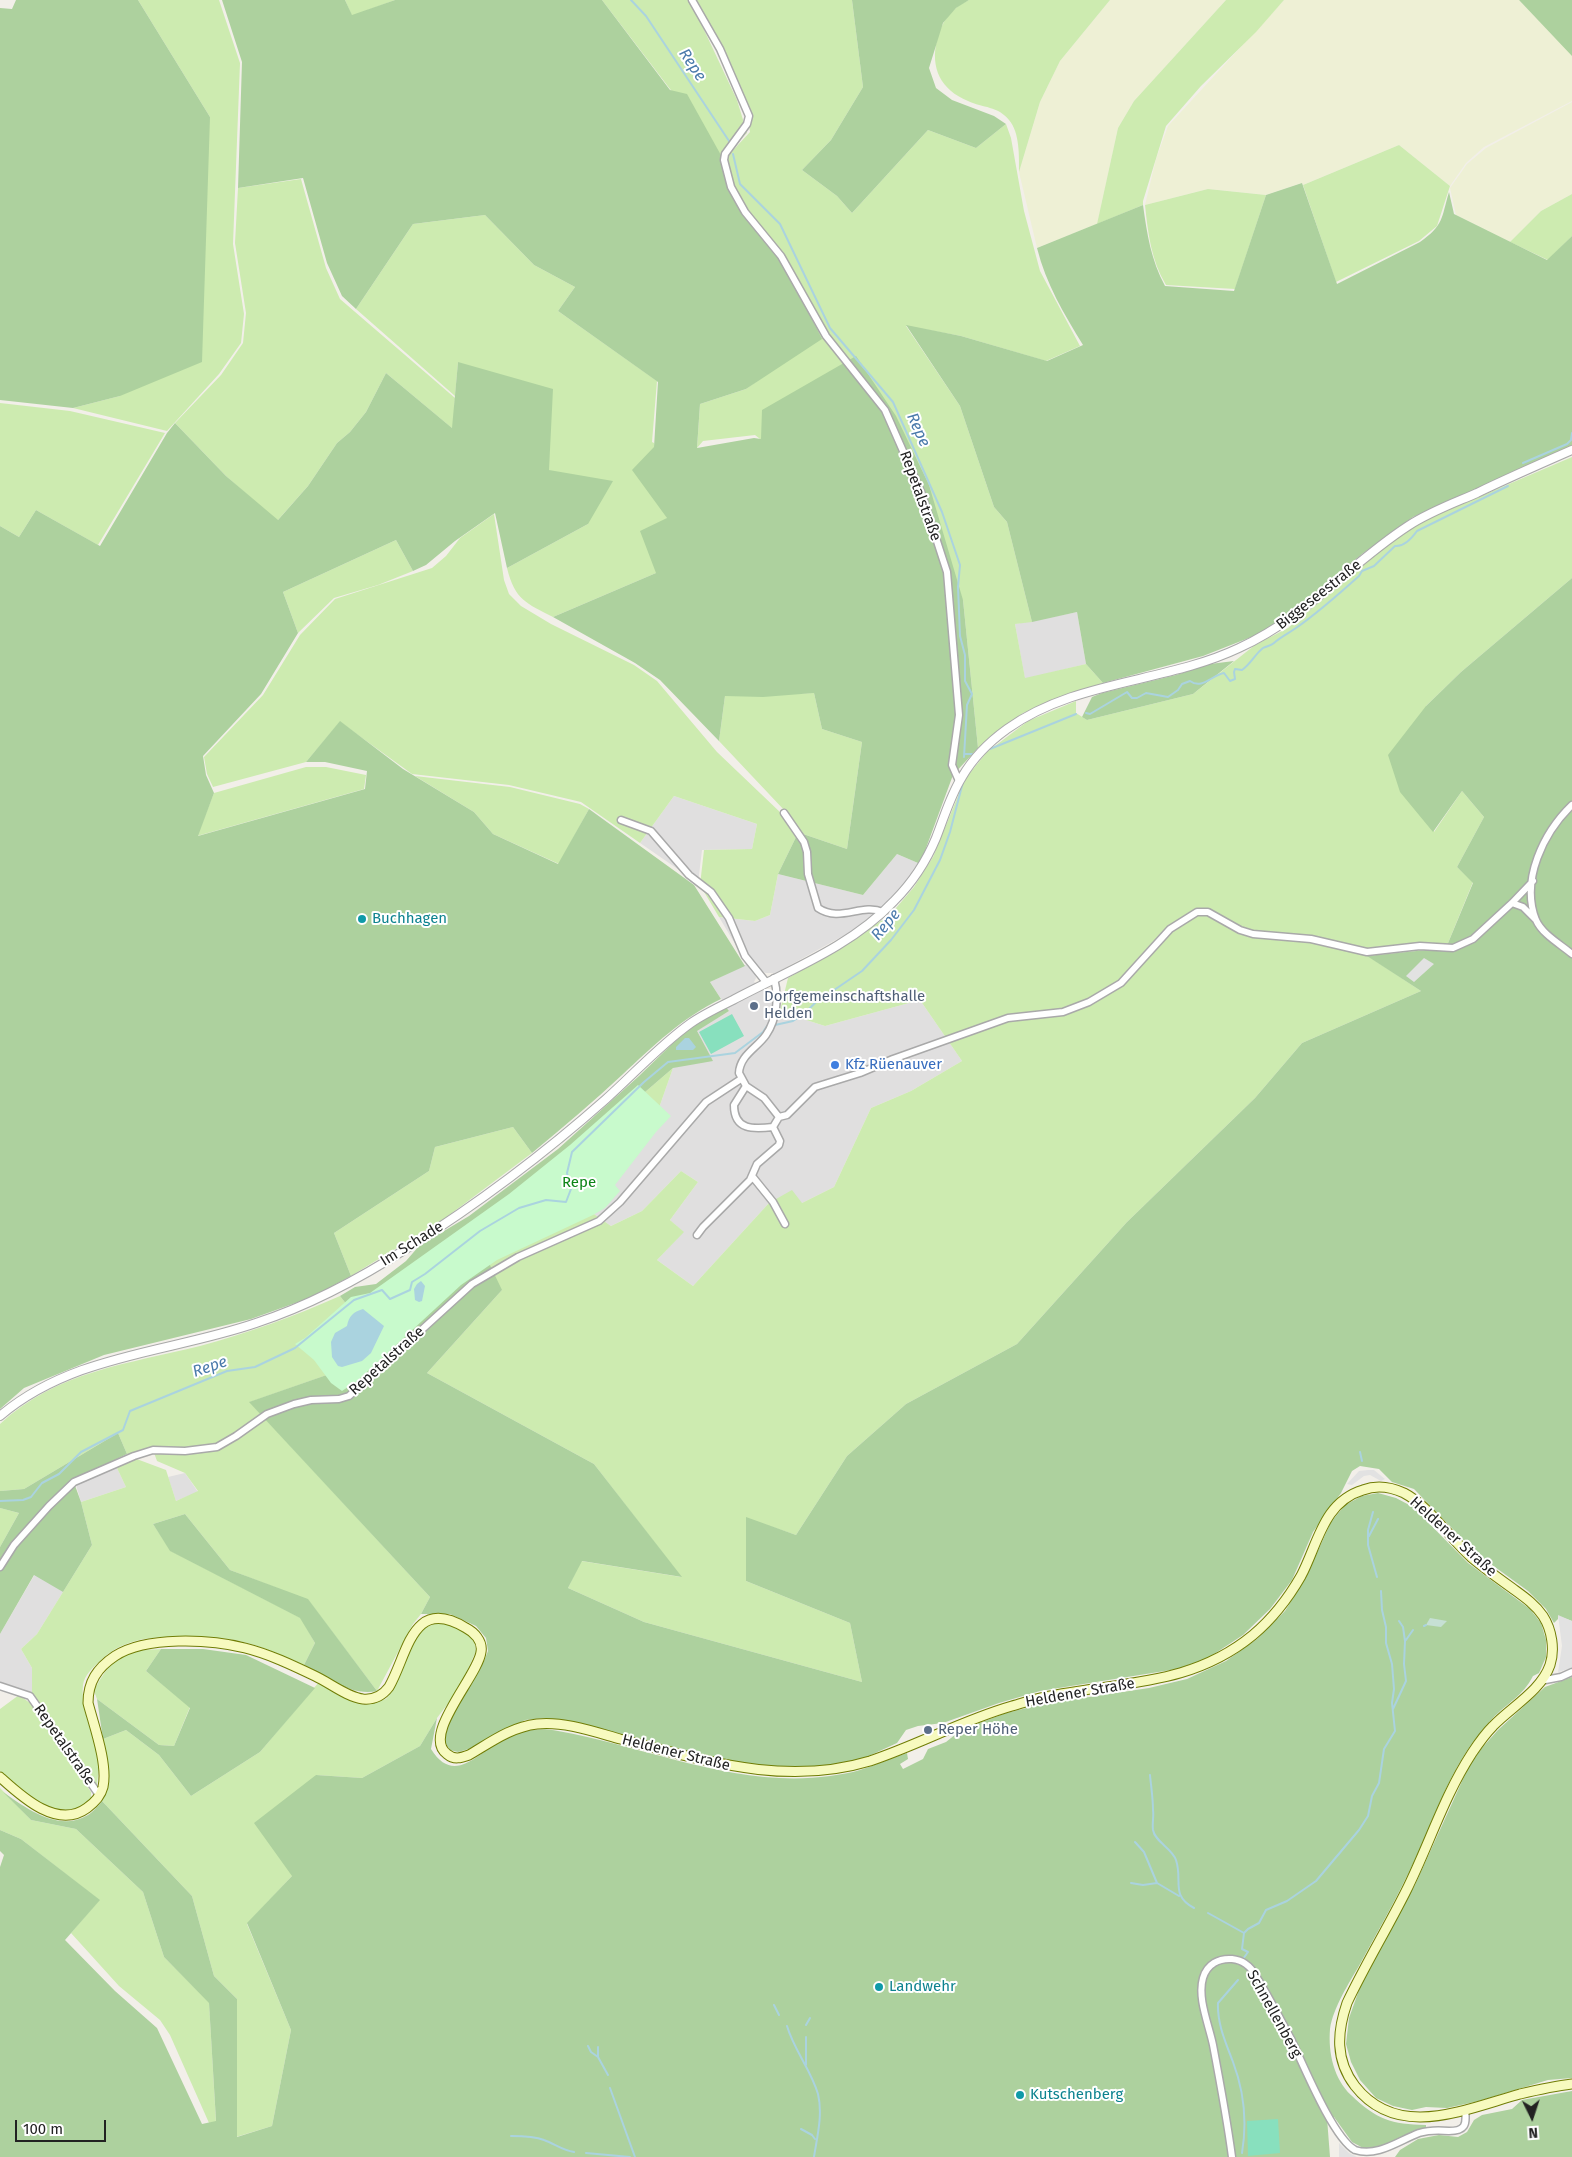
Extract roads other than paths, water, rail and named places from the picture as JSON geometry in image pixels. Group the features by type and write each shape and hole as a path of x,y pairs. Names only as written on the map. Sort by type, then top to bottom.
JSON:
{"main road":[{"name":"Heldener Straße","path":"99,1795 102,1787 103,1772 88,1703 88,1692 98,1671 119,1653 138,1646 175,1642 209,1643 244,1648 308,1673 356,1697 370,1699 384,1693 389,1687 408,1641 417,1628 428,1620 439,1618 454,1622 468,1629 478,1638 482,1648 476,1666 441,1729 440,1746 445,1753 454,1758 462,1758 507,1732 534,1724 546,1724 597,1733 741,1769 814,1772 845,1768 906,1748 994,1711 1045,1697 1143,1682 1180,1674 1218,1658 1250,1637 1279,1607 1301,1576 1324,1523 1336,1505 1356,1492 1381,1486 1403,1493 1415,1502 1472,1558 1529,1601 1545,1618 1552,1636 1552,1654 1550,1667 1540,1681 1529,1694 1493,1726 1470,1756 1439,1814 1408,1887 1351,1994 1340,2023 1339,2048 1346,2070 1360,2092 1377,2107 1396,2114 1417,2117 1440,2116 1522,2094 1572,2084"},
{"path":"0,1777 30,1801 56,1814 70,1815 83,1811 96,1801 99,1795"}],"street":[{"name":"Repetalstraße","path":"692,0 720,49 749,116 747,124 725,154 724,160 731,186 745,212 781,256 826,336 885,410 921,492 948,572 959,715 952,765 959,781"},
{"name":"Biggeseestraße","path":"959,781 979,753 991,741 1028,715 1078,696 1210,660 1248,644 1301,612 1382,545 1413,523 1572,450"},
{"path":"770,980 846,939 883,912 906,888 926,860 959,781"},
{"path":"1536,920 1532,904 1533,881 1538,857 1547,835 1572,805"},
{"path":"784,813 804,842 807,852 808,874 818,908 838,915 871,908 883,912"},
{"path":"621,820 651,831 689,875 711,892 729,918 745,956 770,980 777,999 774,1018 766,1035 743,1060 739,1069 741,1079 746,1086 764,1098 779,1117"},
{"path":"772,1127 779,1117 786,1115 815,1087 860,1073 893,1059 999,1021 1017,1016 1063,1012 1106,993 1127,978 1170,929 1197,912 1208,912 1240,930 1253,934 1311,939 1354,950 1372,952 1420,946 1446,948 1460,946 1472,939 1512,904 1533,881"},
{"path":"1512,904 1523,907 1551,937 1572,954"},
{"name":"Im Schade","path":"0,1416 28,1395 66,1375 109,1360 222,1334 258,1323 307,1304 358,1278 411,1246 499,1186 578,1123 652,1055 695,1020 770,980"},
{"name":"Repetalstraße","path":"0,1567 14,1545 49,1506 74,1482 126,1459 153,1450 185,1451 217,1447 268,1414 294,1404 312,1400 339,1399 349,1396 472,1284 518,1257 605,1216 620,1202 706,1102 741,1079"},
{"path":"746,1086 734,1105 736,1117 748,1128 772,1127"},
{"path":"697,1235 702,1227 750,1180 757,1164 780,1143 772,1127"},
{"path":"752,1176 774,1202 785,1224"},
{"path":"1540,1681 1560,1677 1572,1672"},
{"name":"Repetalstraße","path":"0,1686 30,1696 99,1795"},
{"name":"Schnellenberg","path":"1232,2157 1224,2101 1202,1994 1202,1979 1205,1971 1215,1962 1221,1960 1236,1960 1252,1970 1277,2013 1335,2127 1355,2149 1370,2153 1379,2152 1420,2133 1431,2130 1461,2130 1465,2127 1465,2110"}],"water":[{"path":"685,1038 689,1038 696,1047 693,1050 676,1050 676,1047"},
{"path":"421,1281 425,1286 422,1301 419,1302 415,1300 414,1289"},
{"path":"363,1309 384,1326 371,1353 362,1361 342,1367 338,1366 332,1357 331,1342 335,1333 347,1326 352,1315"}],"waterway":[{"name":"Repe","path":"631,0 646,16 731,144"},
{"name":"Repe","path":"733,154 740,184 780,224 830,328 893,402 942,512 960,565 958,587 960,636 965,655 965,681 972,694 967,705 964,757"},
{"path":"1523,463 1567,444 1571,440 1572,433"},
{"path":"1086,713 1090,714 1127,692 1132,698 1137,698 1146,693 1168,697 1178,690 1182,684 1190,681 1199,684 1224,673 1230,681 1235,679 1235,669 1242,670 1263,648 1273,644 1313,616 1359,576 1362,571 1374,566 1395,546 1405,544 1417,531 1508,486"},
{"path":"990,749 1076,714"},
{"path":"965,754 972,754"},
{"name":"Repe","path":"775,1025 793,1021 804,1014 815,1003 862,971 891,940 914,910 940,860 950,832 963,782"},
{"name":"Repe","path":"0,1501 23,1500 31,1497 42,1483 59,1474 81,1452 123,1430 130,1411 227,1371 255,1367 295,1348 354,1300 382,1290 390,1299 410,1290 412,1282 480,1231 519,1208 546,1200 566,1202 571,1189 567,1173 572,1152 644,1082 668,1062 735,1053 763,1032 767,1026"},
{"path":"1360,1452 1362,1461"},
{"path":"1373,1512 1368,1530 1368,1545 1377,1577"},
{"path":"1369,1536 1378,1519"},
{"path":"1243,1959 1248,1952 1242,1949 1244,1933 1259,1923 1266,1910 1287,1901 1316,1881 1359,1830 1368,1816 1372,1796 1379,1783 1384,1749 1395,1731 1392,1703 1394,1689 1392,1664 1386,1643 1386,1627 1382,1610 1381,1591"},
{"path":"1393,1709 1406,1681 1404,1664 1405,1641 1403,1627 1399,1621"},
{"path":"1406,1640 1413,1630"},
{"path":"1150,1775 1154,1834 1174,1856 1178,1868 1180,1893 1182,1898 1194,1908"},
{"path":"1135,1842 1144,1852 1157,1883 1179,1896"},
{"path":"1131,1883 1143,1885 1157,1883"},
{"path":"1208,1913 1244,1933"},
{"path":"1238,1980 1218,2003 1218,2011 1222,2033 1240,2084 1244,2107 1244,2142 1242,2153"},
{"path":"774,2005 779,2015"},
{"path":"806,2025 810,2018"},
{"path":"787,2026 818,2094 820,2118 814,2157"},
{"path":"806,2037 806,2065"},
{"path":"588,2046 591,2052 598,2057"},
{"path":"598,2047 598,2057 608,2075"},
{"path":"610,2088 635,2157"},
{"path":"801,2129 812,2135 815,2139"},
{"path":"511,2136 528,2136 540,2139 574,2152"},
{"path":"586,2153 630,2157"}],"place":[{"name":"Buchhagen","path":"362,919"},
{"name":"Dorfgemeinschaftshalle Helden","path":"754,1006"},
{"name":"Kfz Rüenauver","path":"835,1065"},
{"name":"Reper Höhe","path":"928,1730"},
{"name":"Landwehr","path":"879,1987"},
{"name":"Kutschenberg","path":"1020,2095"}]}
